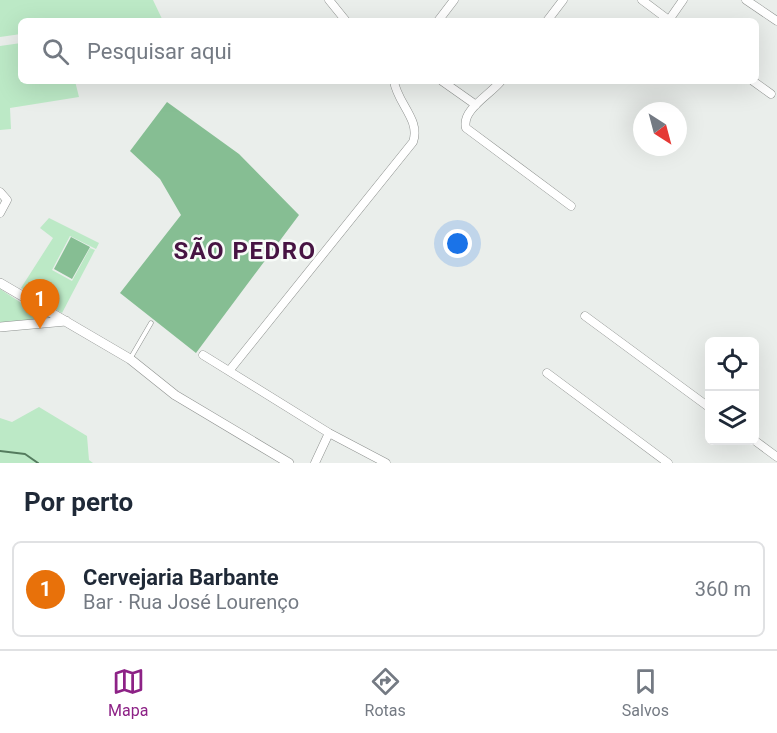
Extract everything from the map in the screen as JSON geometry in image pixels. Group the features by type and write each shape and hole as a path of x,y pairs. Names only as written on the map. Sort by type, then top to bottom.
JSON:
{"street":[{"path":"329,0 344,18"},
{"path":"440,18 454,0"},
{"path":"549,18 563,0"},
{"path":"642,0 667,18"},
{"path":"671,18 683,0"},
{"path":"746,0 777,21"},
{"path":"229,371 413,142 416,134 414,125 399,99 395,84"},
{"path":"446,84 476,105"},
{"path":"498,84 476,105 464,123 471,134 572,206"},
{"path":"757,84 771,94"},
{"path":"0,192 7,200 0,213"},
{"path":"0,283 130,359 175,395 289,463"},
{"path":"585,316 705,404"},
{"path":"0,327 66,321"},
{"path":"203,355 329,433 386,463"},
{"path":"547,373 668,463"},
{"path":"315,463 329,433"},
{"path":"759,444 777,457"}],"lane":[{"path":"130,359 151,323"}],"green space":[{"path":"0,0 153,0 162,18 18,18 18,34 0,37"},
{"path":"18,43 18,84 76,84 79,97 10,108 11,129 0,130 0,46"},
{"path":"49,218 99,243 96,249 70,236 52,270 72,281 90,248 95,250 62,313 21,288 53,238 40,228"},
{"path":"0,289 46,319 0,323"},
{"path":"39,407 87,436 89,460 93,463 0,463 0,418 12,422"}],"building":[{"path":"167,102 239,154 299,215 196,353 120,293 181,215 160,179 130,151"},
{"path":"71,237 90,247 72,279 54,269"}],"waterway":[{"path":"0,451 25,454 38,463"}],"place":[{"name":"Cervejaria Barbante","path":"40,329"}],"district":[{"name":"SÃO PEDRO","path":"245,251"}]}
